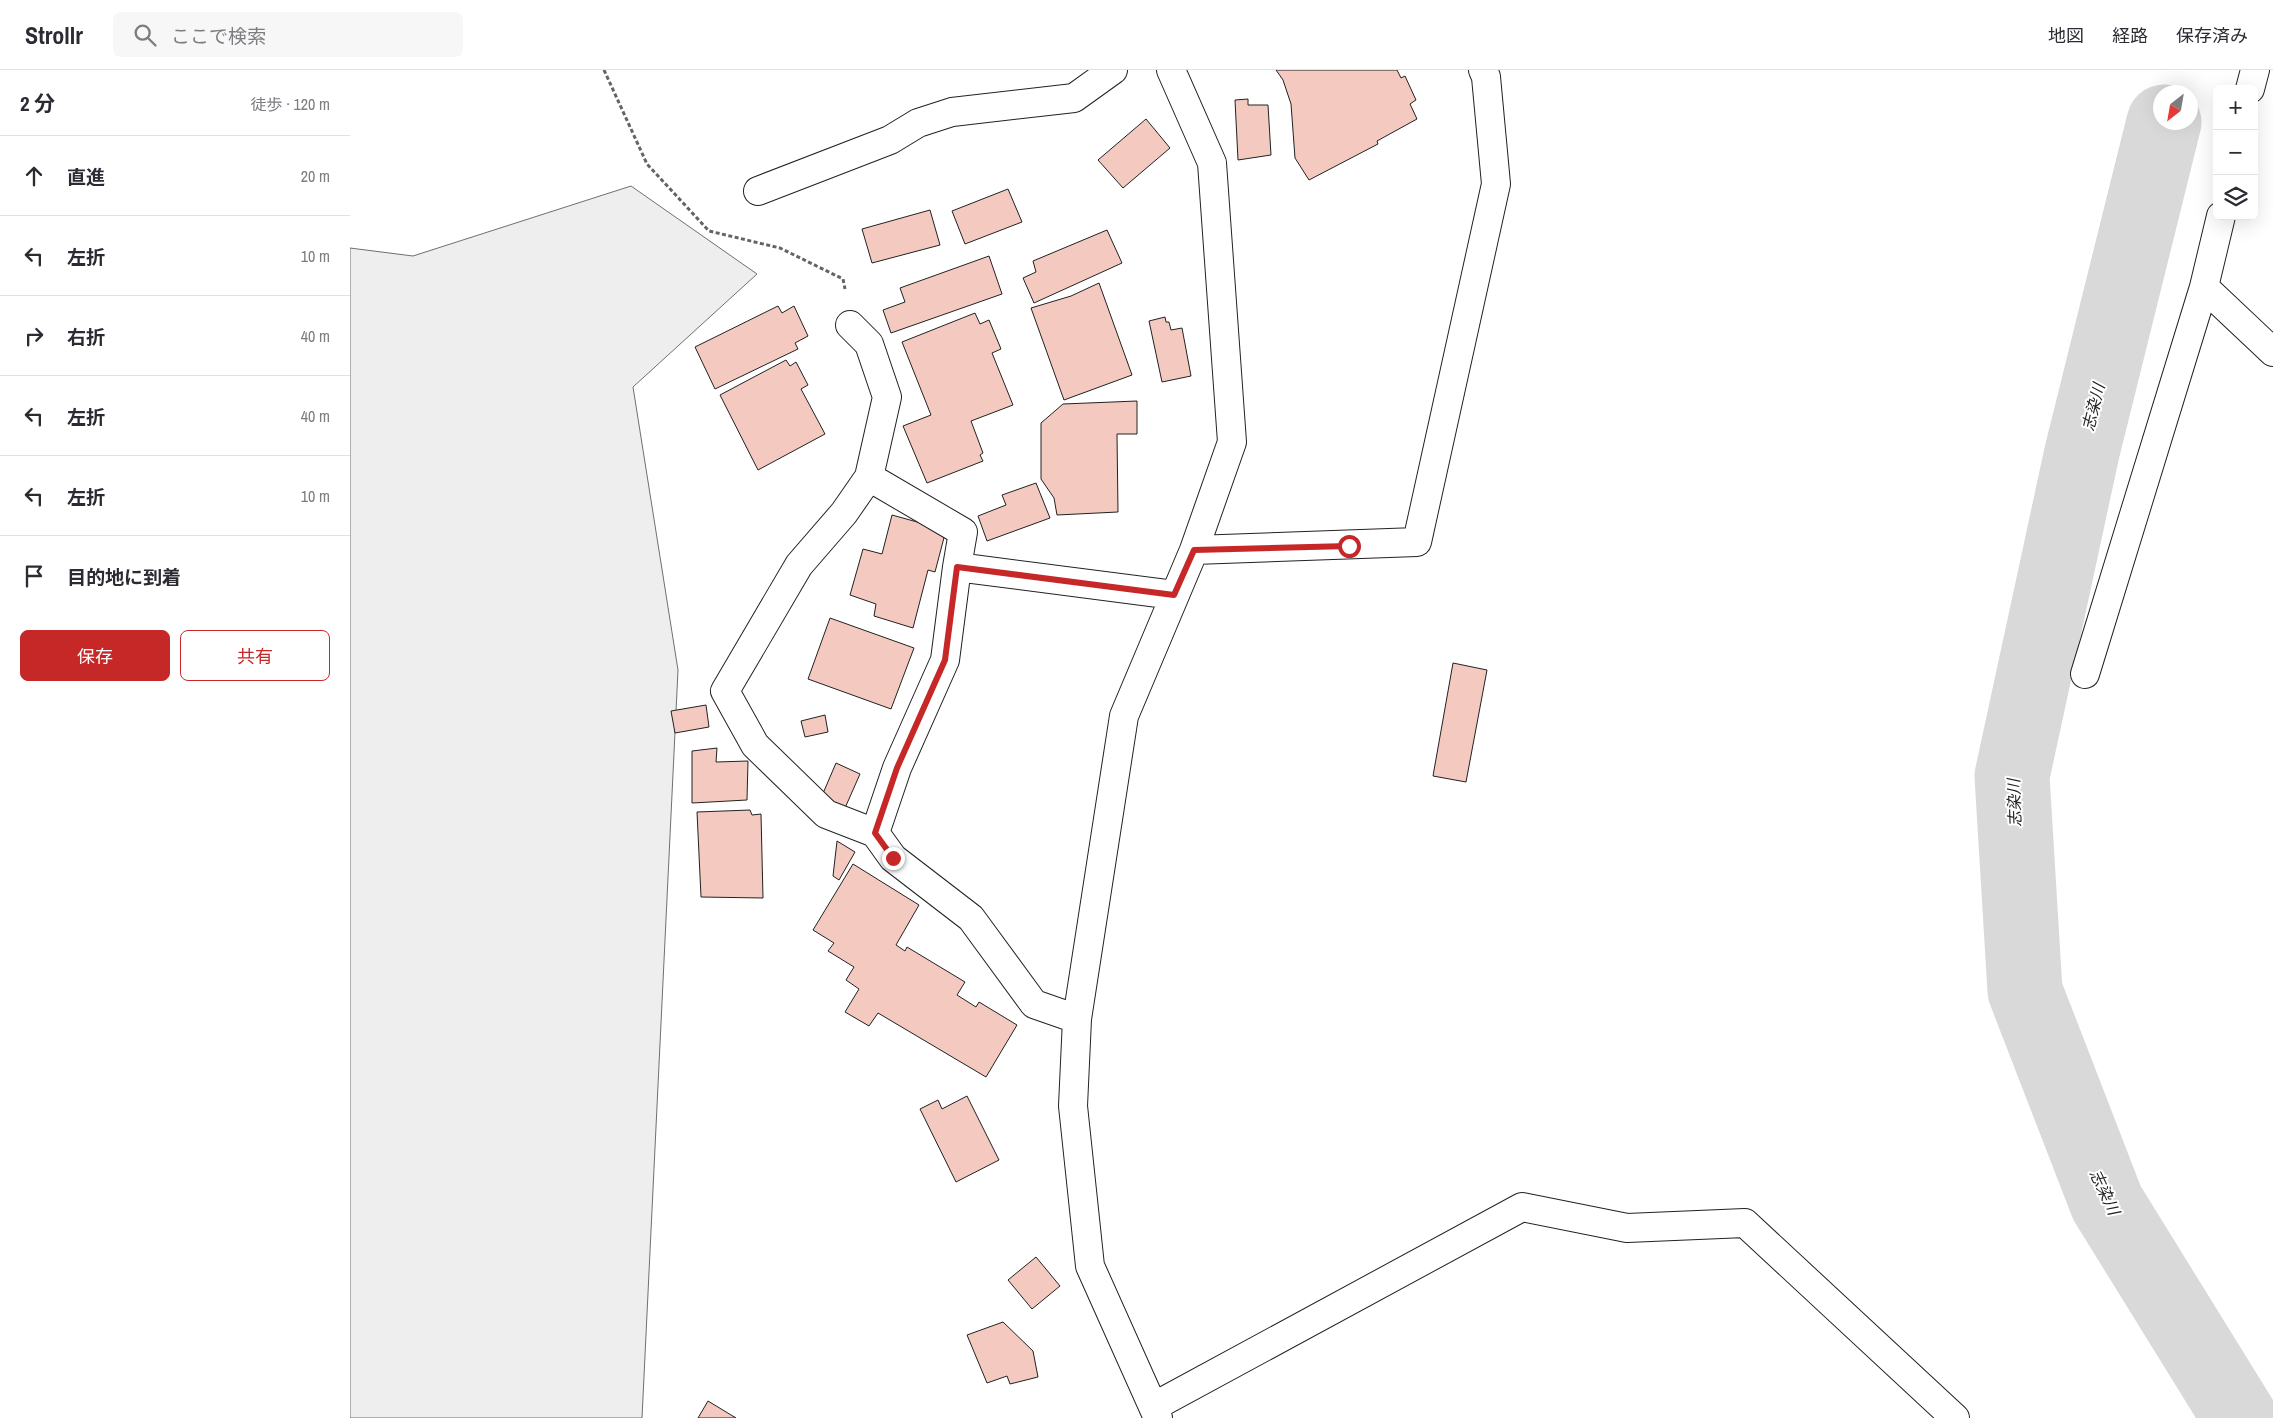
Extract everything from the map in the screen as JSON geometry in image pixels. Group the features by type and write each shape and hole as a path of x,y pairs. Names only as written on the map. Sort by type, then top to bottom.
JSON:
{"street":[{"path":"758,191 890,140 918,123 952,112 1074,98 1113,70"},
{"path":"1171,70 1212,164 1232,442 1194,550 1124,716 1078,1019 1073,1106 1090,1266 1155,1412 1522,1207 1627,1228 1745,1223 1955,1418"},
{"path":"1194,550 1417,542 1496,184 1486,77 1483,70"},
{"path":"2251,85 2255,70"},
{"path":"2085,674 2204,287 2220,220"},
{"path":"2204,287 2273,352"},
{"path":"850,325 869,344 887,397 869,477 844,514 799,565 724,691 755,745 826,814 875,833 893,858 971,918 1034,1004 1078,1019"},
{"path":"869,477 964,532 957,567 945,660 897,768 875,833"},
{"path":"957,567 1174,595"}],"path":[{"path":"604,70 647,164 709,231 780,248 843,279 850,325"}],"shaded area":[{"path":"631,186 757,274 633,387 678,670 642,1418 350,1418 350,248 413,256"}],"building":[{"path":"1276,70 1397,70 1401,78 1405,76 1416,100 1410,104 1417,119 1377,141 1378,144 1309,180 1295,158 1291,104 1283,80"},
{"path":"1248,99 1248,105 1268,105 1271,155 1238,160 1235,100"},
{"path":"1146,119 1170,148 1123,188 1098,160"},
{"path":"1008,189 1022,222 965,244 952,211"},
{"path":"930,210 940,245 872,263 862,229"},
{"path":"1107,230 1122,263 1034,303 1023,278 1036,272 1033,261"},
{"path":"989,256 1002,294 891,333 883,310 905,302 900,288"},
{"path":"1099,283 1132,375 1064,400 1031,308 1071,296"},
{"path":"778,306 782,313 794,306 808,336 795,343 798,349 715,389 695,347"},
{"path":"975,313 980,324 989,320 1001,349 992,353 1013,405 971,421 983,453 980,455 983,461 927,483 903,426 931,415 902,342"},
{"path":"1165,317 1166,322 1169,322 1171,330 1182,328 1191,376 1162,382 1149,321"},
{"path":"786,360 790,366 796,362 808,385 801,389 825,434 758,470 720,395"},
{"path":"1137,401 1137,434 1117,434 1118,512 1057,515 1054,498 1041,479 1041,423 1063,404"},
{"path":"1036,483 1050,518 987,541 978,516 1006,505 1002,495"},
{"path":"892,515 946,530 935,572 928,570 913,628 874,616 876,604 850,595 863,549 882,554"},
{"path":"830,618 914,648 891,709 808,679"},
{"path":"1453,663 1487,670 1466,782 1433,776"},
{"path":"706,705 709,727 675,733 671,711"},
{"path":"825,715 828,732 805,737 801,721"},
{"path":"717,748 716,762 748,761 747,800 692,803 692,751"},
{"path":"836,763 860,774 845,808 821,798"},
{"path":"750,810 752,815 761,814 763,898 701,897 697,812"},
{"path":"837,841 855,852 839,880 833,876"},
{"path":"853,864 919,905 896,945 905,951 907,947 965,982 957,995 976,1007 979,1002 1017,1025 986,1077 878,1013 869,1026 845,1012 859,989 846,980 854,967 828,951 834,943 813,930"},
{"path":"967,1096 999,1160 956,1182 920,1109 938,1100 942,1109"},
{"path":"1036,1257 1060,1286 1032,1309 1008,1280"},
{"path":"1003,1322 1033,1351 1038,1377 1010,1384 1007,1376 987,1383 967,1335"},
{"path":"708,1401 736,1418 698,1418"}],"waterway":[{"name":"志染川","path":"2162,130 2082,452 2012,776 2025,991 2107,1203 2240,1418"}],"route":[{"path":"893,858 875,833 897,768 945,660 957,567 1174,595 1194,550 1349,546"}]}
